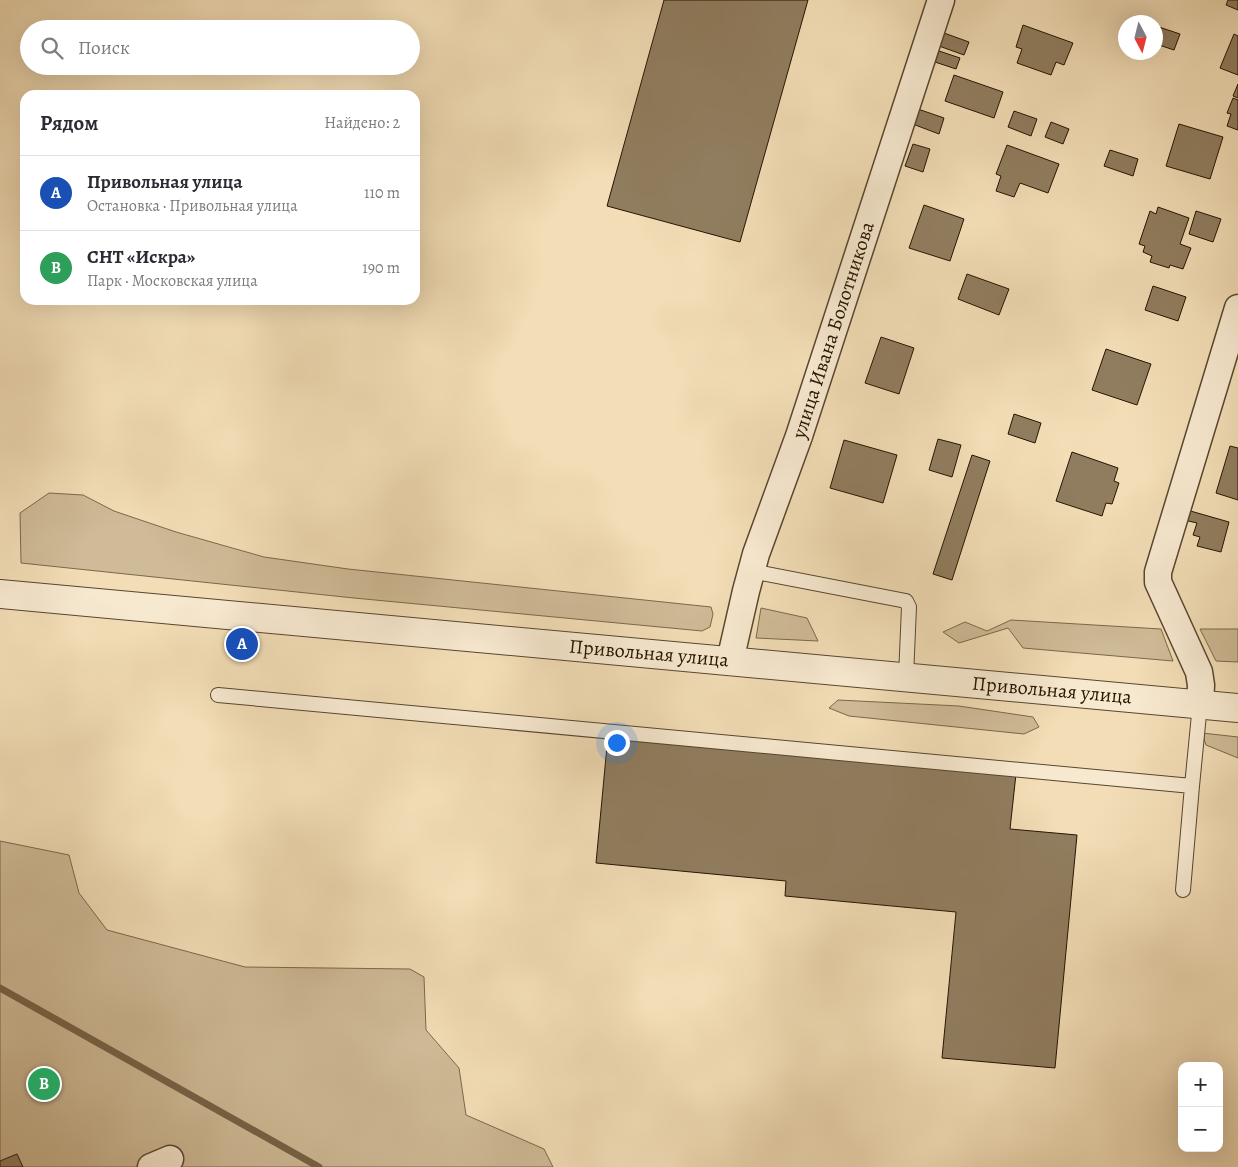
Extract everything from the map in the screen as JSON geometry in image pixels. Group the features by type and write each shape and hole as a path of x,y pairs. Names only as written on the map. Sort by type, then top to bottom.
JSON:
{"street":[{"name":"улица Ивана Болотникова","path":"730,661 759,545 802,427 941,0"},
{"path":"1200,704 1200,672 1158,582 1158,572 1238,308"},
{"name":"Привольная улица","path":"0,594 1238,708"}],"lane":[{"path":"751,572 906,601 909,607 906,677"},
{"path":"218,696 1192,786"},
{"path":"1183,890 1200,704"}],"shaded area":[{"path":"49,493 83,495 114,511 176,532 264,557 348,569 711,607 713,614 710,627 702,631 354,598 21,563 20,513"},
{"path":"761,608 807,618 818,641 756,638"},
{"path":"1011,620 1161,629 1173,661 1023,648 1008,628 959,643 943,632 965,622 987,631"},
{"path":"1200,629 1238,629 1238,662 1216,661"},
{"path":"838,700 959,706 1033,717 1039,727 1024,734 849,716 829,708"},
{"path":"1202,733 1238,737 1238,758 1206,745"},
{"path":"0,841 69,855 79,893 107,930 245,967 410,969 424,977 426,1030 459,1068 466,1115 544,1149 553,1167 0,1167"}],"building":[{"path":"664,0 808,0 740,242 607,206"},
{"path":"1228,0 1238,0 1238,10 1226,5"},
{"path":"1023,25 1073,43 1064,65 1056,62 1051,75 1017,63 1022,49 1016,47"},
{"path":"1163,28 1180,34 1174,50 1163,46"},
{"path":"944,33 969,42 964,55 939,46"},
{"path":"1234,34 1238,36 1238,75 1220,68"},
{"path":"939,51 960,58 956,69 935,62"},
{"path":"954,75 1003,92 994,118 945,101"},
{"path":"1238,84 1238,98 1233,96"},
{"path":"1233,98 1238,100 1238,130 1227,126 1231,114 1227,113"},
{"path":"915,108 944,118 939,134 910,123"},
{"path":"1014,111 1037,119 1031,136 1008,127"},
{"path":"1051,122 1069,129 1063,144 1045,137"},
{"path":"1179,124 1223,137 1210,179 1166,166"},
{"path":"913,144 930,149 923,172 905,166"},
{"path":"1007,145 1059,164 1048,193 1020,183 1014,197 996,191 1001,176 996,174"},
{"path":"1110,150 1138,159 1133,176 1104,166"},
{"path":"924,205 964,219 950,261 909,248"},
{"path":"1158,207 1189,218 1180,244 1191,248 1183,269 1170,265 1169,268 1150,262 1152,256 1143,252 1145,246 1139,244 1150,211 1156,214"},
{"path":"1196,211 1221,219 1213,242 1189,234"},
{"path":"967,274 1009,289 999,315 958,299"},
{"path":"1153,286 1186,297 1178,321 1145,310"},
{"path":"881,337 914,348 899,394 865,383"},
{"path":"1106,349 1151,364 1137,405 1092,390"},
{"path":"1014,414 1041,423 1035,443 1008,434"},
{"path":"938,439 961,445 952,477 929,470"},
{"path":"844,440 897,455 883,503 830,488"},
{"path":"1230,446 1238,448 1238,500 1216,493"},
{"path":"1072,452 1118,468 1114,481 1119,483 1112,504 1106,503 1102,516 1056,501"},
{"path":"972,455 990,461 952,580 933,574"},
{"path":"1187,510 1229,522 1221,552 1197,546 1200,537 1193,535 1197,523 1184,520"},
{"path":"608,735 1016,774 1010,829 1077,835 1055,1068 942,1058 956,912 785,896 786,881 596,863"},
{"path":"17,1154 23,1167 0,1167 0,1161"}],"waterway":[{"path":"0,988 319,1167"}],"place":[{"name":"Привольная улица","path":"242,644"},
{"name":"СНТ «Искра»","path":"44,1084"}]}
